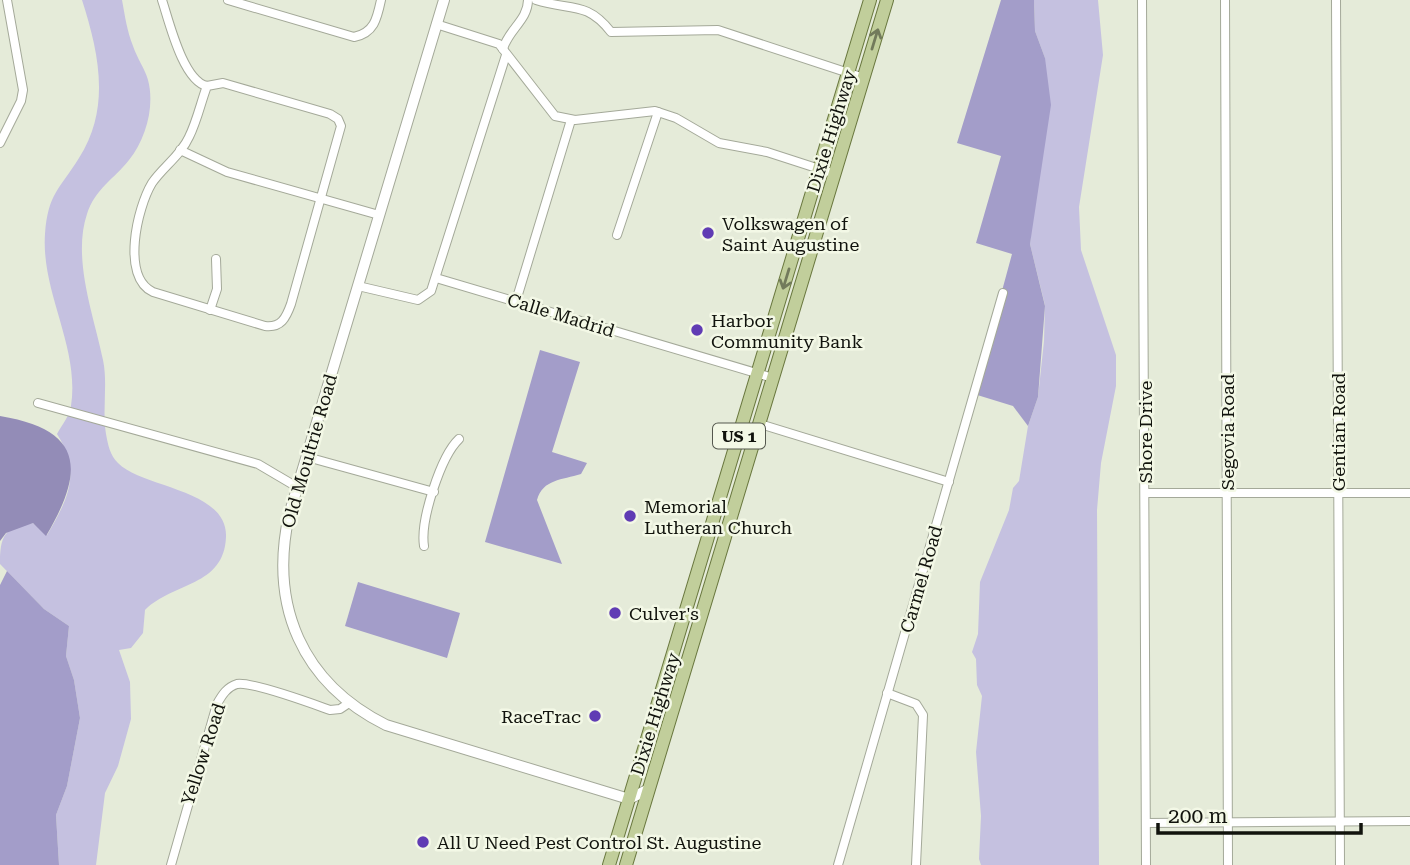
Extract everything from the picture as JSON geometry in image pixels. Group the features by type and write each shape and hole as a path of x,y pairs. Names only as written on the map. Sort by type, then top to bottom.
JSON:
{"main road":[{"name":"Old Moultrie Road","path":"444,0 297,487 282,557 288,610 307,655 325,680 349,703 402,732 629,799"},
{"name":"Dixie Highway","path":"609,865 870,0"},
{"name":"US 1","path":"626,865 887,0"},
{"path":"629,799 649,789"}],"street":[{"path":"0,142 21,102 23,90 7,0"},
{"path":"162,0 177,48 197,81 207,86 223,83 242,87 338,119 341,136 284,320 274,326 265,327 146,289 136,269 134,248 146,196 159,174 190,136 207,86"},
{"path":"228,0 354,37 366,35 371,30 382,0"},
{"path":"358,286 418,300 431,291 508,35 526,14 528,0"},
{"path":"536,0 587,9 601,18 611,32 718,30 863,78"},
{"name":"Shore Drive","path":"1142,0 1146,865"},
{"name":"Segovia Road","path":"1225,0 1228,865"},
{"name":"Gentian Road","path":"1336,0 1340,865"},
{"path":"436,24 496,43 552,114 571,120 658,112 676,118 719,143 767,152 835,174"},
{"path":"617,235 658,112"},
{"path":"516,301 571,120"},
{"path":"180,150 227,172 379,215"},
{"path":"210,310 217,289 216,259"},
{"name":"Calle Madrid","path":"436,278 774,378"},
{"name":"Carmel Road","path":"838,865 1003,293"},
{"path":"38,403 258,464 297,487"},
{"path":"760,424 949,482"},
{"path":"424,545 423,531 444,460 459,439"},
{"path":"307,457 435,492"},
{"path":"1145,493 1410,493"},
{"path":"694,584 713,577"},
{"name":"Yellow Road","path":"171,865 217,704 230,687 240,683 330,710 341,709 349,703"},
{"path":"887,693 916,704 923,715 916,865"},
{"path":"1146,823 1410,821"}],"shaded area":[{"path":"82,0 122,0 129,35 147,76 150,90 148,122 140,142 129,160 90,205 83,231 83,268 103,360 105,425 109,446 115,460 130,471 182,491 213,509 223,521 226,537 223,553 216,566 207,575 156,601 145,610 143,633 131,648 119,650 130,682 131,719 118,766 105,793 96,865 59,865 56,815 67,786 80,718 74,680 66,656 69,626 44,609 0,564 0,554 6,534 16,527 33,523 47,535 61,510 69,486 69,461 57,434 70,409 70,363 49,277 45,234 52,201 79,158 95,120 99,80 97,60"},
{"path":"1001,0 1034,0 1035,31 1045,58 1051,105 1030,244 1045,306 1038,397 1028,426 1013,406 974,394 1012,254 976,243 1001,156 957,143"},
{"path":"1034,0 1098,0 1103,55 1079,207 1081,250 1116,355 1116,386 1101,463 1097,510 1099,865 981,865 979,859 981,816 976,752 982,696 977,685 976,659 972,652 978,634 980,582 1009,510 1013,488 1019,481 1028,426 1038,397 1044,341 1045,305 1030,244 1045,58 1035,31"},
{"path":"540,350 580,362 552,452 587,463 581,474 549,484 537,500 562,564 485,542"},
{"path":"0,416 28,422 48,431 62,443 69,456 71,473 67,491 46,536 33,523 6,533 0,541"},
{"path":"7,571 44,609 69,626 66,656 74,680 80,718 67,786 56,815 59,865 0,865 0,585"},
{"path":"358,582 460,613 447,658 345,626"}],"place":[{"name":"Volkswagen of Saint Augustine","path":"708,233"},
{"name":"Harbor Community Bank","path":"697,330"},
{"name":"Memorial Lutheran Church","path":"630,516"},
{"name":"Culver's","path":"615,613"},
{"name":"RaceTrac","path":"595,716"},
{"name":"All U Need Pest Control St. Augustine","path":"423,842"}]}
